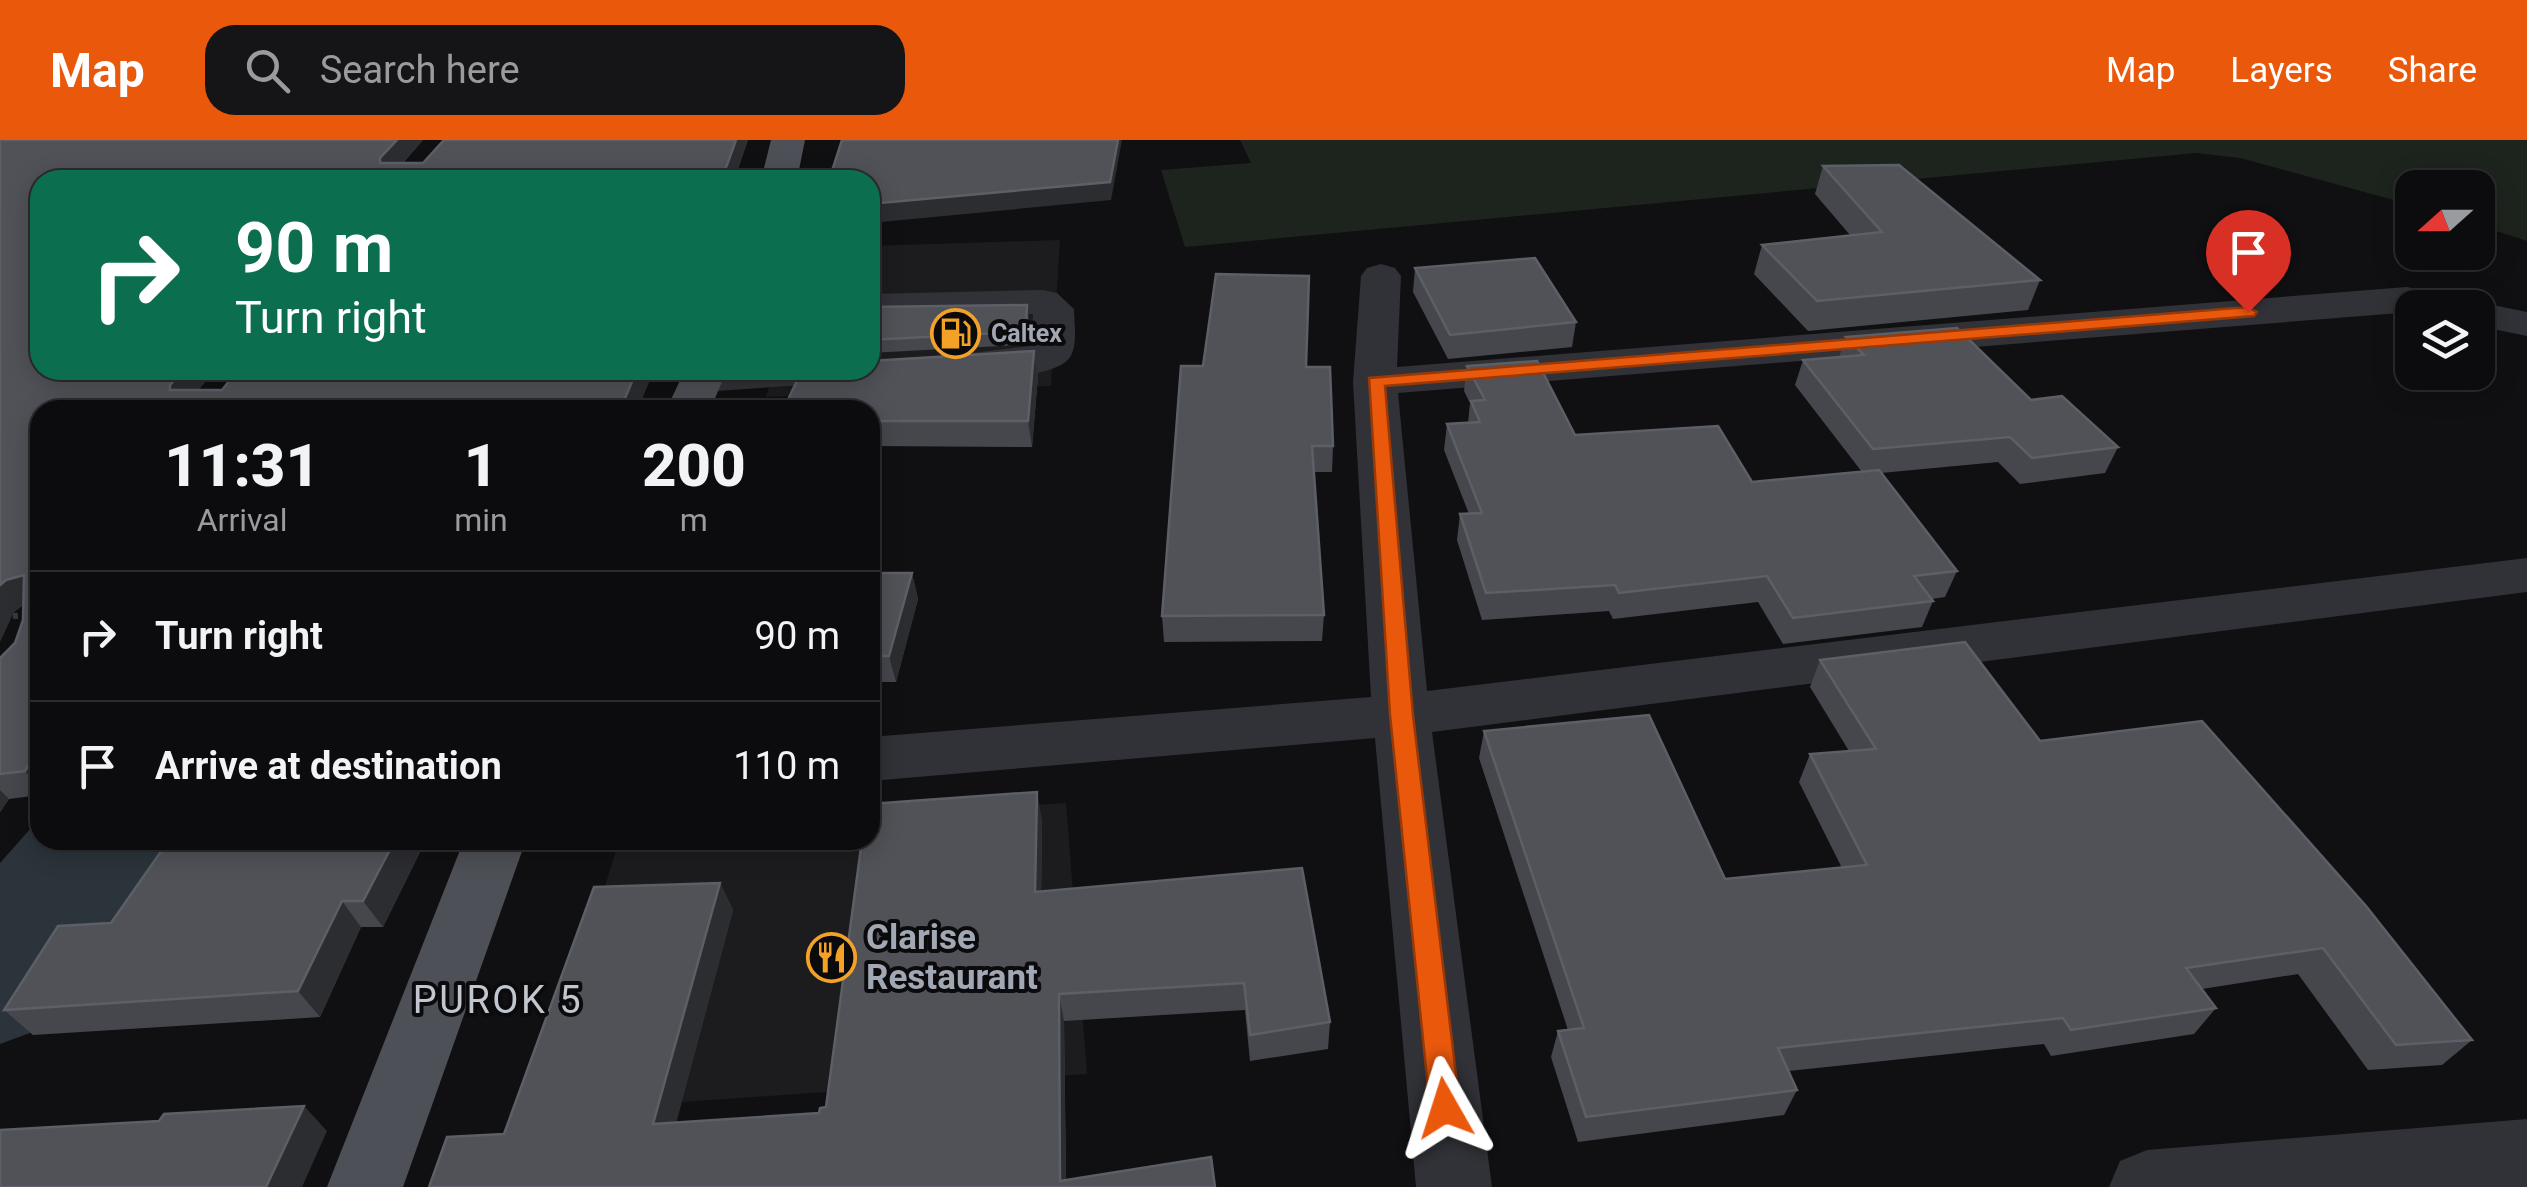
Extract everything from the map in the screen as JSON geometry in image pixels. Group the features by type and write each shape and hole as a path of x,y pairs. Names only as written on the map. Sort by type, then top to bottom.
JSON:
{"main road":[{"path":"782,170 788,140"},
{"path":"365,1187 492,850"}],"street":[{"path":"1381,276 1376,382 1402,715 1454,1187"},
{"path":"1376,382 2395,300"},
{"path":"880,306 1043,302 1054,309 1052,353 1026,362 880,373"},
{"path":"2495,317 2527,324"},
{"path":"699,386 781,380"},
{"path":"880,759 1402,715 2527,575"},
{"path":"2148,1187 2527,1156"}],"path":[{"path":"0,617 30,615"}],"shaded area":[{"path":"1240,140 2527,140 2527,241 2495,231 2495,170 2395,170 2395,200 2240,158 2196,153 1185,247 1161,170 1251,163"},
{"path":"1060,240 1051,386 766,397 771,380 880,380 880,246"},
{"name":"Clarise Restaurant","path":"1066,803 1087,1074 537,1112 616,850 880,850 880,814"}],"building":[{"path":"0,140 397,140 380,163 423,163 444,140 736,140 725,170 30,170 30,380 174,380 170,390 222,390 230,380 633,380 624,400 30,400 30,763 25,771 0,774 0,658 15,643 23,620 24,575 0,585"},
{"path":"842,140 1118,140 1110,182 880,203 880,170 832,170"},
{"path":"1899,165 2040,280 1817,301 1762,245 1882,232 1823,166"},
{"path":"1535,258 1576,322 1450,335 1415,268"},
{"path":"1216,274 1309,276 1306,367 1330,367 1333,446 1312,446 1324,615 1162,616 1181,366 1203,366"},
{"path":"1027,305 1026,330 880,339 880,307"},
{"path":"1957,328 2031,400 2062,396 2118,447 2032,458 2010,437 1873,449 1803,360 1864,355 1846,337"},
{"path":"1034,351 1028,421 880,421 880,400 788,400 797,380 880,380 880,360"},
{"path":"1537,361 1575,435 1718,426 1752,482 1879,470 1957,571 1914,576 1933,601 1793,618 1767,576 1619,593 1615,585 1486,593 1460,514 1482,513 1447,424 1480,422 1471,401 1485,400 1467,366"},
{"path":"880,573 912,573 889,656 880,656"},
{"path":"1965,642 2040,741 2202,721 2366,906 2472,1040 2396,1045 2323,948 2186,968 2216,1008 2071,1030 2063,1018 1778,1048 1797,1090 1586,1117 1558,1031 1584,1028 1484,731 1649,715 1725,879 1867,865 1810,754 1876,749 1820,660"},
{"path":"1037,792 1035,892 1302,868 1330,1022 1250,1035 1244,983 1059,994 1060,1181 1211,1157 1215,1187 429,1187 447,1137 504,1134 594,887 720,883 653,1124 819,1113 820,1108 826,1107 861,850 880,850 880,803"},
{"path":"162,850 390,850 363,901 342,901 298,991 4,1010 58,926 111,923"},
{"path":"304,1106 266,1187 0,1187 0,1130 159,1121 164,1114"}],"waterway":[{"path":"0,975 101,850"}],"place":[{"name":"Caltex","path":"956,333"},
{"name":"Clarise Restaurant","path":"831,957"}],"district":[{"name":"PUROK 5","path":"498,1000"}],"route":[{"path":"1445,1108 1402,715 1376,382 2248,312"}]}
